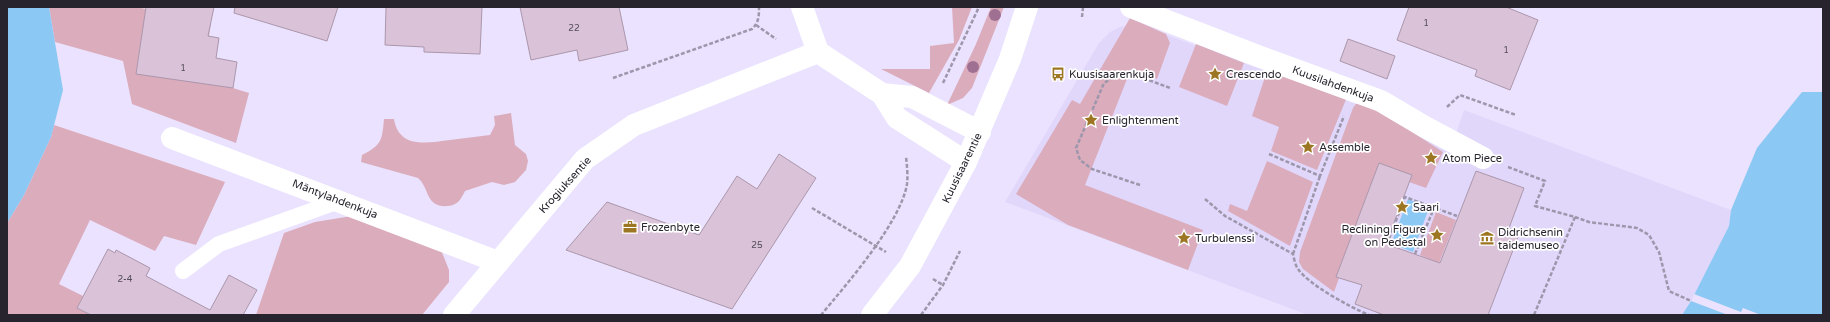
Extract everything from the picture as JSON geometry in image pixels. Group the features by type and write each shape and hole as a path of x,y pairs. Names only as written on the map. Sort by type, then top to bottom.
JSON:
{"street":[{"path":"802,7 818,52 882,94 897,118 915,131 966,162"},
{"name":"Kuusisaarentie","path":"872,315 910,266 966,162 1010,59 1027,7"},
{"name":"Kuusilahdenkuja","path":"1131,7 1381,101 1425,127 1483,158"},
{"name":"Krogiuksentie","path":"454,315 585,159 634,126 818,52"},
{"path":"882,94 912,97 980,132"},
{"name":"Mäntylahdenkuja","path":"172,138 498,262"}],"lane":[{"path":"183,271 218,244 339,201"}],"path":[{"path":"613,78 752,29 756,25 759,17 759,7"},
{"path":"931,106 964,41 979,7"},
{"path":"1082,17 1083,7"},
{"path":"756,25 779,41"},
{"path":"1140,185 1092,170 1080,160 1076,148 1104,83 1117,75 1130,73 1170,88"},
{"path":"1354,91 1320,176 1293,254 1297,268 1309,280 1348,306 1369,315"},
{"path":"1425,127 1460,95 1516,115"},
{"path":"821,315 875,246 897,213 907,185 907,162 904,149 915,131"},
{"path":"1269,154 1320,176"},
{"path":"1527,173 1545,180 1535,206 1589,222 1637,228 1649,235 1659,252 1669,291 1691,301"},
{"path":"1387,244 1405,196 1457,216"},
{"path":"1205,199 1225,216 1293,254"},
{"path":"812,208 875,246"},
{"path":"1415,254 1434,208"},
{"path":"1534,315 1575,218"},
{"path":"921,315 943,285 960,250"}],"shaded area":[{"path":"49,7 136,7 211,22 209,36 143,27 136,73 233,88 249,93 236,143 132,104 123,61 55,42"},
{"path":"952,7 972,7 959,40 929,93 881,69 930,69 930,46 954,43"},
{"path":"991,7 1004,7 972,88 963,98 947,105 976,44"},
{"path":"1130,18 1166,34 1170,43 1157,79 1131,69 1085,185 1203,230 1188,270 1068,225 1016,194 1072,100 1080,104"},
{"path":"1130,25 1145,27 1454,140 1464,110 1731,210 1729,226 1691,301 1682,315 1308,315 1005,202 1099,43 1110,32 1120,27"},
{"path":"1196,44 1244,63 1227,106 1179,87"},
{"path":"1267,71 1347,97 1317,170 1271,151 1279,127 1252,116"},
{"path":"1358,101 1366,102 1443,152 1426,188 1409,182 1411,175 1379,163 1336,277 1339,278 1334,292 1303,269 1299,262 1300,252 1353,108"},
{"path":"511,113 515,145 526,154 528,161 526,170 515,182 504,185 492,182 465,191 459,201 448,206 435,204 418,178 361,162 362,155 374,148 380,141 383,132 384,119 394,119 397,129 408,140 423,143 490,135 495,125 494,116"},
{"path":"54,125 225,182 196,245 164,236 155,251 90,220 59,284 83,296 77,308 91,315 7,315 7,223 24,195 51,137"},
{"path":"1267,161 1313,182 1290,246 1228,211 1230,204 1247,211"},
{"path":"1436,212 1456,220 1439,263 1420,255"},
{"path":"352,216 441,250 449,270 449,282 422,315 256,315 284,233 315,222"}],"water":[{"path":"7,7 49,7 63,90 51,137 24,195 7,223"},
{"path":"1802,92 1823,92 1823,315 1682,315 1691,301 1729,226 1731,210 1757,148"},
{"path":"1408,199 1429,208 1413,252 1391,244"}],"pier":[{"path":"1694,294 1741,312 1743,308 1761,315 1728,315 1691,301"}],"building":[{"path":"146,7 214,7 208,36 219,38 216,58 237,62 233,88 136,74"},
{"path":"235,7 338,7 327,41 234,13"},
{"path":"386,7 482,7 480,54 424,52 424,47 385,45"},
{"path":"520,7 619,7 628,50 579,61 577,50 531,60"},
{"path":"1409,7 1506,7 1538,20 1510,90 1475,76 1477,70 1397,40"},
{"path":"1348,39 1395,56 1387,79 1340,61"},
{"path":"779,154 816,178 732,309 566,250 607,202 699,235 737,176 757,189"},
{"name":"Didrichsenin taidemuseo","path":"1379,163 1412,175 1386,244 1440,263 1476,171 1524,188 1509,228 1520,232 1488,315 1384,315 1355,304 1362,285 1336,277"},
{"path":"108,249 115,253 116,250 150,268 146,276 210,310 229,275 257,290 243,315 91,315 77,308"}],"place":[{"name":"Kuusisaarenkuja","path":"1058,74"},
{"name":"Crescendo","path":"1215,74"},
{"name":"Enlightenment","path":"1091,120"},
{"name":"Assemble","path":"1308,147"},
{"name":"Atom Piece","path":"1431,158"},
{"name":"Saari","path":"1402,207"},
{"name":"Frozenbyte","path":"630,227"},
{"name":"Reclining Figure on Pedestal","path":"1437,235"},
{"name":"Turbulenssi","path":"1184,238"},
{"name":"Didrichsenin taidemuseo","path":"1487,238"}]}
